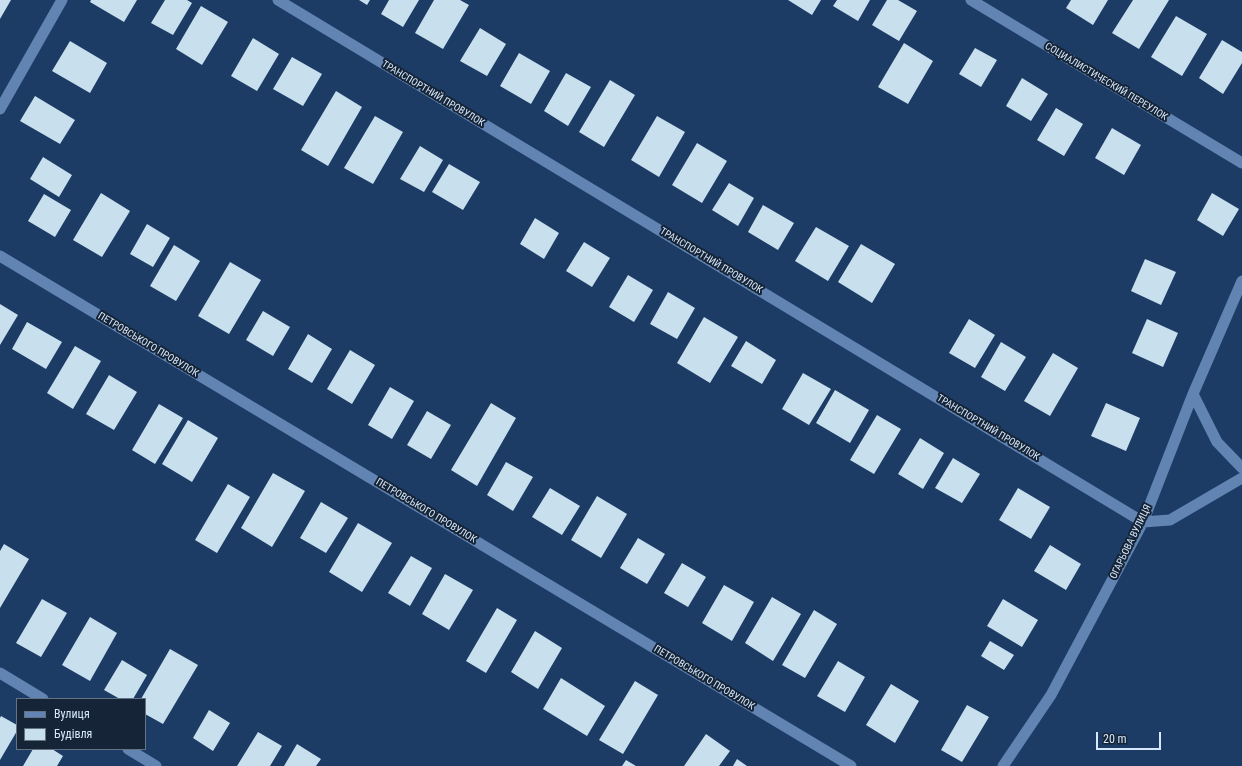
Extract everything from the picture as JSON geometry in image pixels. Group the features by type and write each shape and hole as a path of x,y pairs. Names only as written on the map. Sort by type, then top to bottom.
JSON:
{"street":[{"path":"0,109 62,0"},
{"name":"ТРАНСПОРТНИЙ ПРОВУЛОК","path":"278,0 1143,522"},
{"name":"СОЦИАЛИСТИЧЕСКИЙ ПЕРЕУЛОК","path":"971,0 1242,163"},
{"name":"ПЕТРОВСЬКОГО ПРОВУЛОК","path":"0,256 851,766"},
{"name":"ОГАРЬОВА ВУЛИЦЯ","path":"1003,766 1051,696 1143,522 1193,394 1242,281"},
{"path":"1193,394 1217,442 1242,468"},
{"path":"1143,522 1170,520 1242,478"},
{"path":"0,674 41,698"},
{"path":"130,750 156,766"}],"building":[{"path":"0,0 11,0 0,19"},
{"path":"91,0 137,0 124,22 90,2"},
{"path":"165,0 187,0 192,3 173,35 151,23"},
{"path":"359,0 370,0 367,5"},
{"path":"389,0 419,0 403,27 381,14"},
{"path":"434,0 460,0 469,5 443,49 415,33"},
{"path":"788,0 821,0 812,15"},
{"path":"837,0 870,0 858,21 833,6"},
{"path":"887,0 898,0 917,11 899,41 872,25"},
{"path":"1071,0 1108,0 1093,25 1066,8"},
{"path":"1133,0 1169,0 1139,49 1112,33"},
{"path":"201,6 228,22 202,65 176,49"},
{"path":"1176,16 1207,34 1182,76 1151,57"},
{"path":"480,28 506,44 487,76 460,61"},
{"path":"253,38 279,54 257,91 231,76"},
{"path":"1222,40 1242,52 1242,63 1223,94 1199,78"},
{"path":"70,41 107,63 90,93 52,71"},
{"path":"904,43 933,61 908,104 878,87"},
{"path":"975,48 997,60 981,87 959,74"},
{"path":"519,53 550,71 531,104 500,86"},
{"path":"292,57 322,74 303,106 273,89"},
{"path":"566,73 591,87 568,126 544,111"},
{"path":"1022,78 1048,94 1031,121 1006,106"},
{"path":"610,80 635,95 604,147 579,132"},
{"path":"336,91 362,107 328,166 301,150"},
{"path":"35,96 75,120 60,144 20,121"},
{"path":"1056,108 1083,124 1064,156 1037,140"},
{"path":"375,116 403,132 373,184 344,168"},
{"path":"657,116 685,132 659,177 631,160"},
{"path":"1112,128 1141,145 1124,175 1095,158"},
{"path":"697,143 727,161 702,203 672,185"},
{"path":"420,146 443,160 424,192 400,179"},
{"path":"43,157 72,175 59,197 30,179"},
{"path":"449,164 480,182 463,210 432,192"},
{"path":"729,183 754,198 738,226 712,210"},
{"path":"101,193 130,211 102,257 73,240"},
{"path":"1212,193 1239,209 1223,236 1197,220"},
{"path":"44,194 71,210 55,237 28,221"},
{"path":"763,205 794,223 778,250 748,232"},
{"path":"535,218 559,233 544,259 520,244"},
{"path":"147,224 170,238 153,267 130,254"},
{"path":"816,227 849,246 828,281 795,261"},
{"path":"584,242 610,258 592,287 566,271"},
{"path":"861,244 895,264 872,303 838,282"},
{"path":"174,245 200,261 176,301 150,286"},
{"path":"1145,259 1176,272 1161,305 1131,291"},
{"path":"230,262 261,280 229,334 198,316"},
{"path":"628,275 653,290 634,322 609,307"},
{"path":"668,292 695,308 677,339 650,324"},
{"path":"0,304 18,315 0,345"},
{"path":"263,311 290,327 273,356 246,340"},
{"path":"704,317 738,337 710,383 677,363"},
{"path":"969,319 995,335 975,368 949,353"},
{"path":"1147,319 1178,333 1163,367 1132,353"},
{"path":"27,322 62,342 46,369 12,349"},
{"path":"308,334 332,349 312,383 288,369"},
{"path":"746,341 776,360 762,384 731,366"},
{"path":"1001,342 1026,357 1005,391 981,377"},
{"path":"75,346 101,361 73,409 47,393"},
{"path":"350,350 375,365 352,404 327,389"},
{"path":"1053,353 1078,368 1050,416 1024,401"},
{"path":"803,373 831,389 809,425 782,409"},
{"path":"109,375 137,392 114,430 86,414"},
{"path":"390,387 414,401 392,439 368,425"},
{"path":"835,390 869,410 850,443 816,423"},
{"path":"491,403 516,418 477,486 451,470"},
{"path":"1106,403 1140,418 1126,451 1091,436"},
{"path":"159,404 183,418 155,464 132,450"},
{"path":"427,411 451,425 431,459 407,445"},
{"path":"877,415 901,429 874,474 850,460"},
{"path":"188,420 218,438 192,482 162,464"},
{"path":"920,438 944,453 923,489 898,474"},
{"path":"953,458 980,474 962,503 935,488"},
{"path":"506,462 533,477 513,511 487,495"},
{"path":"273,473 305,491 272,547 241,528"},
{"path":"228,484 250,497 217,553 195,540"},
{"path":"550,488 580,506 562,535 532,517"},
{"path":"1018,488 1050,507 1031,539 999,520"},
{"path":"597,496 627,514 601,558 571,540"},
{"path":"321,502 348,518 326,553 300,538"},
{"path":"358,523 392,543 362,592 329,572"},
{"path":"638,538 665,554 647,584 620,568"},
{"path":"4,544 29,559 0,608 0,551"},
{"path":"1050,545 1081,564 1066,590 1034,571"},
{"path":"411,556 432,568 410,606 388,593"},
{"path":"682,563 706,577 688,607 664,593"},
{"path":"445,574 473,590 449,630 422,614"},
{"path":"724,585 754,602 732,641 702,623"},
{"path":"772,597 801,614 773,661 745,643"},
{"path":"42,599 67,613 41,657 16,643"},
{"path":"1003,599 1038,620 1022,647 987,626"},
{"path":"497,608 517,620 486,673 466,661"},
{"path":"814,610 837,624 805,678 782,665"},
{"path":"90,617 117,633 90,681 62,665"},
{"path":"535,631 562,648 538,689 511,672"},
{"path":"990,641 1014,655 1004,670 981,656"},
{"path":"170,649 198,665 163,724 146,715 146,698 142,698"},
{"path":"122,660 147,675 134,698 118,698 104,690"},
{"path":"838,661 865,677 845,712 817,696"},
{"path":"561,678 605,706 587,736 543,709"},
{"path":"635,681 658,695 623,754 599,740"},
{"path":"891,684 919,701 895,743 866,725"},
{"path":"967,705 989,717 962,762 941,750"},
{"path":"209,710 230,723 213,751 193,738"},
{"path":"1,716 16,724 16,733 0,760"},
{"path":"258,732 282,746 270,766 237,766"},
{"path":"706,734 730,751 719,766 684,766"},
{"path":"297,744 321,759 316,766 284,766"},
{"path":"32,750 54,750 63,756 57,766 23,766"},
{"path":"737,759 747,766 733,766"},
{"path":"626,760 636,766 622,766"}]}
